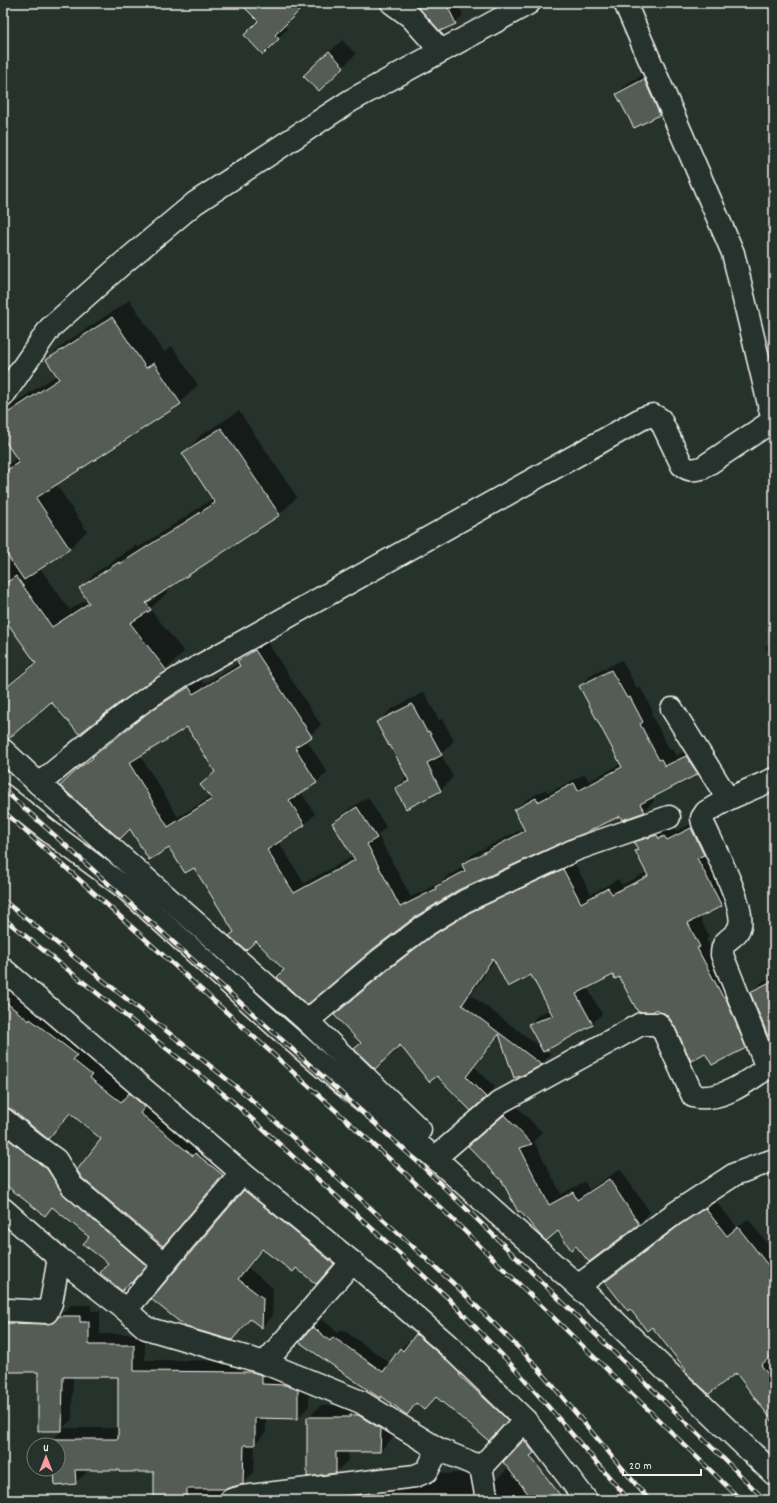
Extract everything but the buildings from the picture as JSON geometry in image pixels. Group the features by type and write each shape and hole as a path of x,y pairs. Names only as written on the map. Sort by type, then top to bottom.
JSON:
{"street":[{"path":"392,3 411,17 441,51"},
{"path":"3,396 50,328 122,264 195,203 350,101 529,3"},
{"path":"39,784 163,687 643,418 653,415 660,418 682,465 688,470 702,468 774,420 733,253 625,3"},
{"path":"672,709 728,799"},
{"path":"3,750 39,784 307,1021 438,1154 774,1474"},
{"path":"438,1154 500,1102 641,1024 658,1024 664,1032 693,1096 703,1098 730,1092 770,1066 722,955 724,944 736,935 740,928 742,919 741,912 702,820 706,812 728,799 774,779"},
{"path":"3,795 51,834 126,888 277,1027 344,1085 438,1154"},
{"path":"307,1021 423,927 465,901 577,849 669,817"},
{"path":"3,969 242,1173 352,1262 448,1346 525,1420 586,1500"},
{"path":"3,1119 56,1160 72,1186 164,1264"},
{"path":"578,1286 686,1206 735,1174 774,1160"},
{"path":"126,1310 242,1173"},
{"path":"3,1209 60,1258 126,1310 146,1328 265,1363 361,1402 438,1449 481,1467"},
{"path":"3,1311 48,1312 60,1258"},
{"path":"265,1363 352,1262"},
{"path":"481,1467 525,1420"},
{"path":"231,1500 242,1497 415,1476 427,1470 438,1449"},
{"path":"481,1467 487,1500"}],"railway":[{"path":"3,789 419,1163 765,1500"},
{"path":"3,811 405,1173 741,1500"},
{"path":"3,900 244,1093 454,1284 532,1361 649,1500"},
{"path":"3,918 231,1100 447,1297 520,1374 629,1500"}]}
